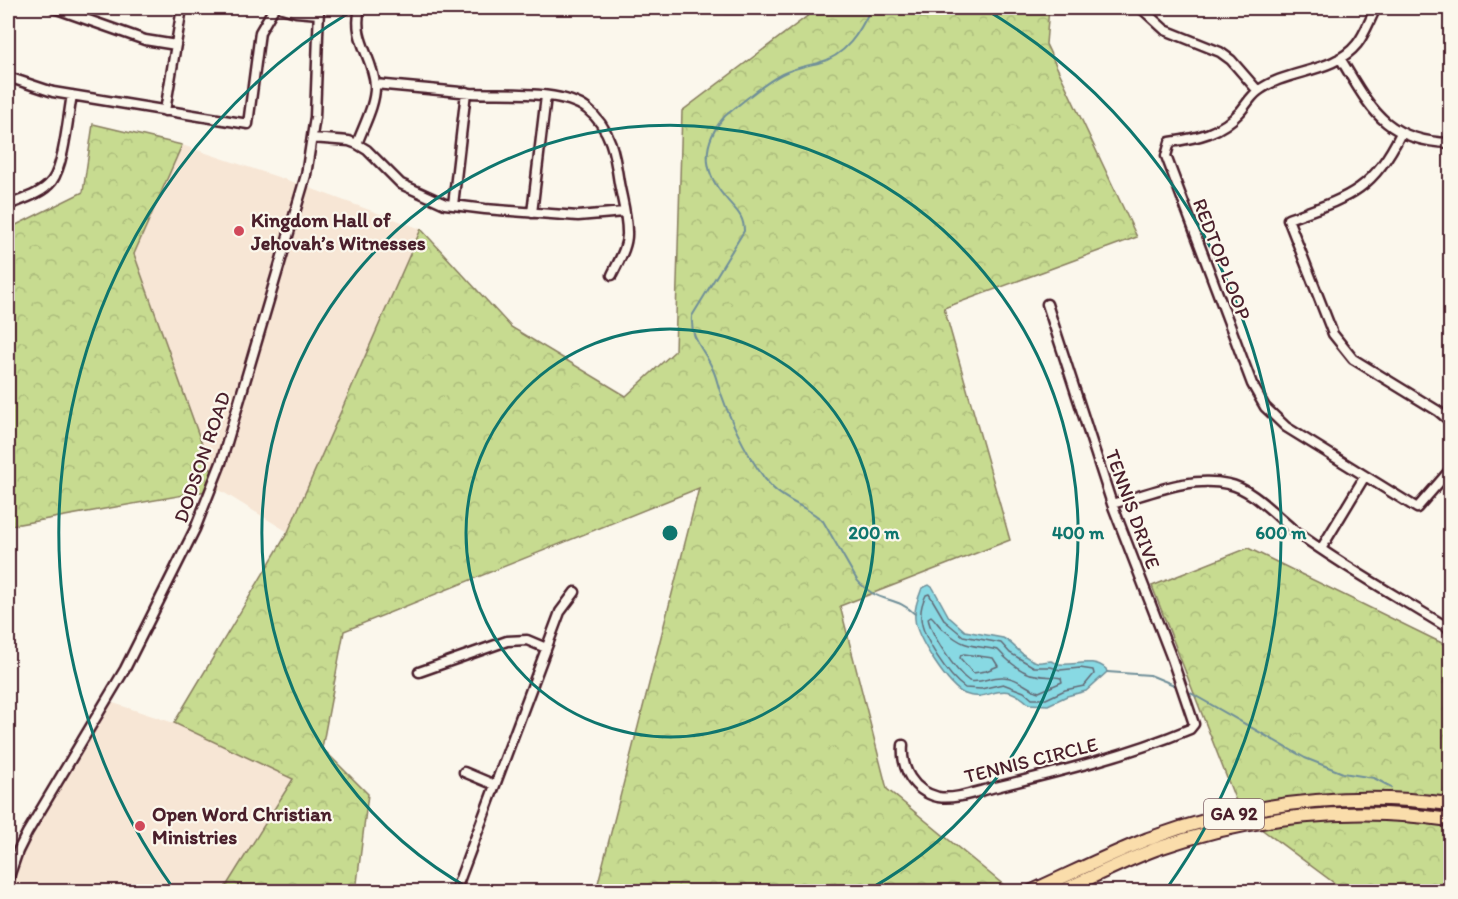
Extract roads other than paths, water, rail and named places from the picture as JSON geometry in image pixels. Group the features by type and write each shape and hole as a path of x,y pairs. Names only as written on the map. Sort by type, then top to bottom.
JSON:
{"main road":[{"name":"GA 92","path":"1030,891 1150,839 1196,823 1244,811 1303,802 1358,798 1396,798 1450,804"},
{"name":"GA 92","path":"1060,891 1154,850 1205,834 1258,823 1305,816 1353,814 1399,815 1450,820"}],"street":[{"path":"54,8 145,40 176,45"},
{"path":"165,111 182,8"},
{"path":"8,77 53,92 248,124 260,32 274,8"},
{"path":"282,8 296,12 319,11"},
{"path":"357,144 374,96 375,84 359,37 357,23 360,8"},
{"path":"726,8 743,8"},
{"path":"1141,8 1165,30 1220,52 1231,60 1258,91"},
{"name":"REDTOP LOOP","path":"1376,8 1357,44 1340,58 1274,82 1258,91 1224,127 1202,137 1170,142 1167,156 1252,384 1265,407 1286,427 1417,508 1450,470"},
{"name":"DODSON ROAD","path":"8,880 27,833 125,669 195,529 221,463 297,209 312,138 317,84 319,11"},
{"path":"1340,58 1372,110 1401,134 1429,142 1450,144"},
{"path":"375,84 546,96 570,101 586,109 600,122 615,154 627,234 623,251 612,275"},
{"path":"453,205 466,92"},
{"path":"8,205 35,194 52,180 60,162 72,95"},
{"path":"532,213 546,96"},
{"path":"1401,134 1391,155 1379,172 1361,188 1344,198 1288,219 1333,334 1353,359 1438,411 1450,421"},
{"path":"312,138 349,141 357,144 367,150 401,184 445,204 578,216 624,212"},
{"name":"TENNIS DRIVE","path":"1047,304 1112,504 1172,659 1194,724"},
{"path":"1321,549 1365,476"},
{"path":"1112,504 1193,482 1228,483 1251,494 1281,520 1321,549 1450,629"},
{"path":"455,891 560,612 575,592"},
{"path":"419,672 507,641 527,640 546,648"},
{"name":"TENNIS CIRCLE","path":"903,745 904,765 914,783 930,795 950,797 1033,778 1140,749 1190,729 1194,724"},
{"path":"464,772 495,785"}],"water":[{"path":"929,585 933,588 949,617 965,631 1003,638 1027,658 1037,662 1095,663 1101,665 1107,672 1086,691 1067,696 1048,705 1029,704 1010,692 1002,691 982,696 965,694 958,690 942,672 927,649 917,627 915,615 917,604 922,588"}],"waterway":[{"path":"871,8 857,34 837,55 774,78 725,116 717,126 709,146 709,166 717,186 740,216 744,231 692,316 692,325 696,339 710,363 731,420 750,457 765,479 779,493 823,521 862,585 872,593 899,603 915,614"},
{"path":"1107,672 1150,675 1179,687"},
{"path":"1187,691 1305,758 1343,773 1374,778 1391,787"}],"place":[{"name":"Kingdom Hall of Jehovah’s Witnesses","path":"239,231"},
{"name":"Open Word Christian Ministries","path":"140,826"}]}
